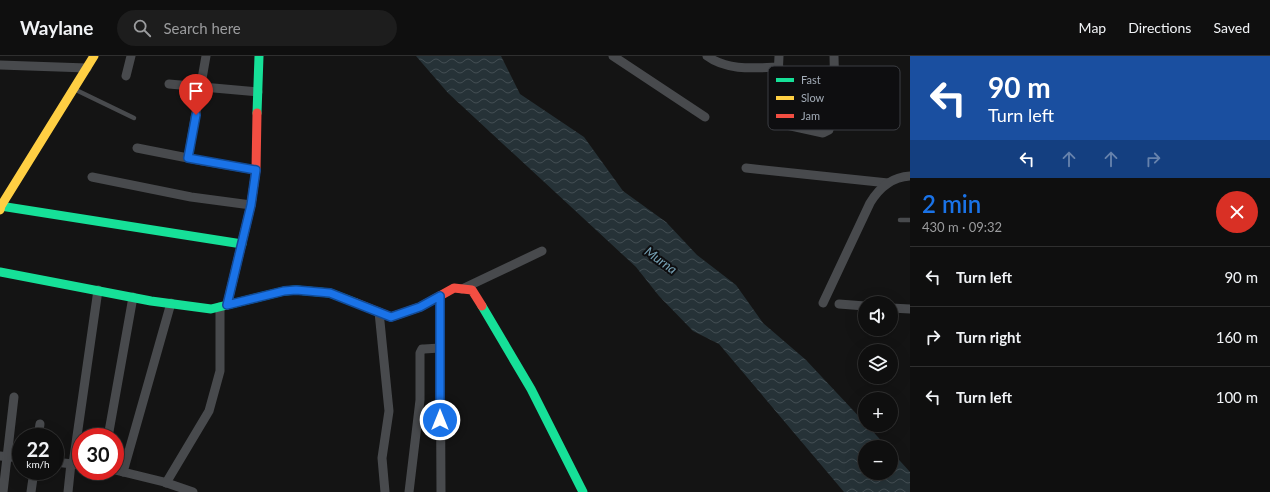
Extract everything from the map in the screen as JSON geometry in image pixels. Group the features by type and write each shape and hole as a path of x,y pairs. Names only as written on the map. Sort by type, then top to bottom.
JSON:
{"street":[{"path":"94,56 0,207 242,244"},
{"path":"126,76 131,56"},
{"path":"188,158 206,56"},
{"path":"166,483 209,411 220,371 223,306 242,244 251,205 256,170 259,56"},
{"path":"613,56 705,117"},
{"path":"706,56 716,61 743,69 768,68"},
{"path":"778,66 779,56"},
{"path":"0,65 87,68"},
{"path":"169,84 258,92"},
{"path":"809,130 823,133 829,130"},
{"path":"138,148 256,170"},
{"path":"746,168 888,183"},
{"path":"823,303 875,195 888,183 903,176 910,176"},
{"path":"92,177 191,197 251,205"},
{"path":"461,289 542,251"},
{"path":"0,272 133,297 211,309 284,291 296,290 330,293 391,317 420,307 454,288 472,290 491,318 542,411 583,492"},
{"path":"80,428 98,290"},
{"path":"440,296 441,492"},
{"path":"110,428 133,297"},
{"path":"124,455 171,303"},
{"path":"839,304 858,305"},
{"path":"898,309 910,310"},
{"path":"379,312 389,411 382,458 385,492"},
{"path":"409,492 420,400 420,353 422,349 440,348"},
{"path":"3,492 4,457 14,397"},
{"path":"39,428 40,424"},
{"path":"124,472 166,483 193,492"},
{"path":"68,492 72,476"},
{"path":"31,492 33,480"}],"lane":[{"path":"74,89 134,118"},
{"path":"900,220 910,220"}],"water":[{"name":"Murna","path":"416,56 501,56 520,94 584,137 623,191 666,222 697,255 736,285 763,323 806,360 858,416 858,432 873,432 881,440 858,440 858,480 898,480 898,459 910,472 910,492 844,492 719,344 693,331 659,296 636,267 448,93"}],"traffic: fast":[{"path":"257,113 259,56"},
{"path":"0,206 242,244"},
{"path":"0,272 151,301 211,309 284,291 296,290 330,293 356,303"},
{"path":"482,306 531,389 583,492"}],"traffic: slow":[{"path":"0,210 1,206 94,56"}],"traffic: jam":[{"path":"227,305 251,205 256,170 257,113"},
{"path":"356,303 391,317 420,307 454,288 472,290 482,306"}],"route":[{"path":"196,115 188,158 256,170 251,205 227,305 284,291 296,290 330,293 391,317 420,307 440,296 440,420"}]}
